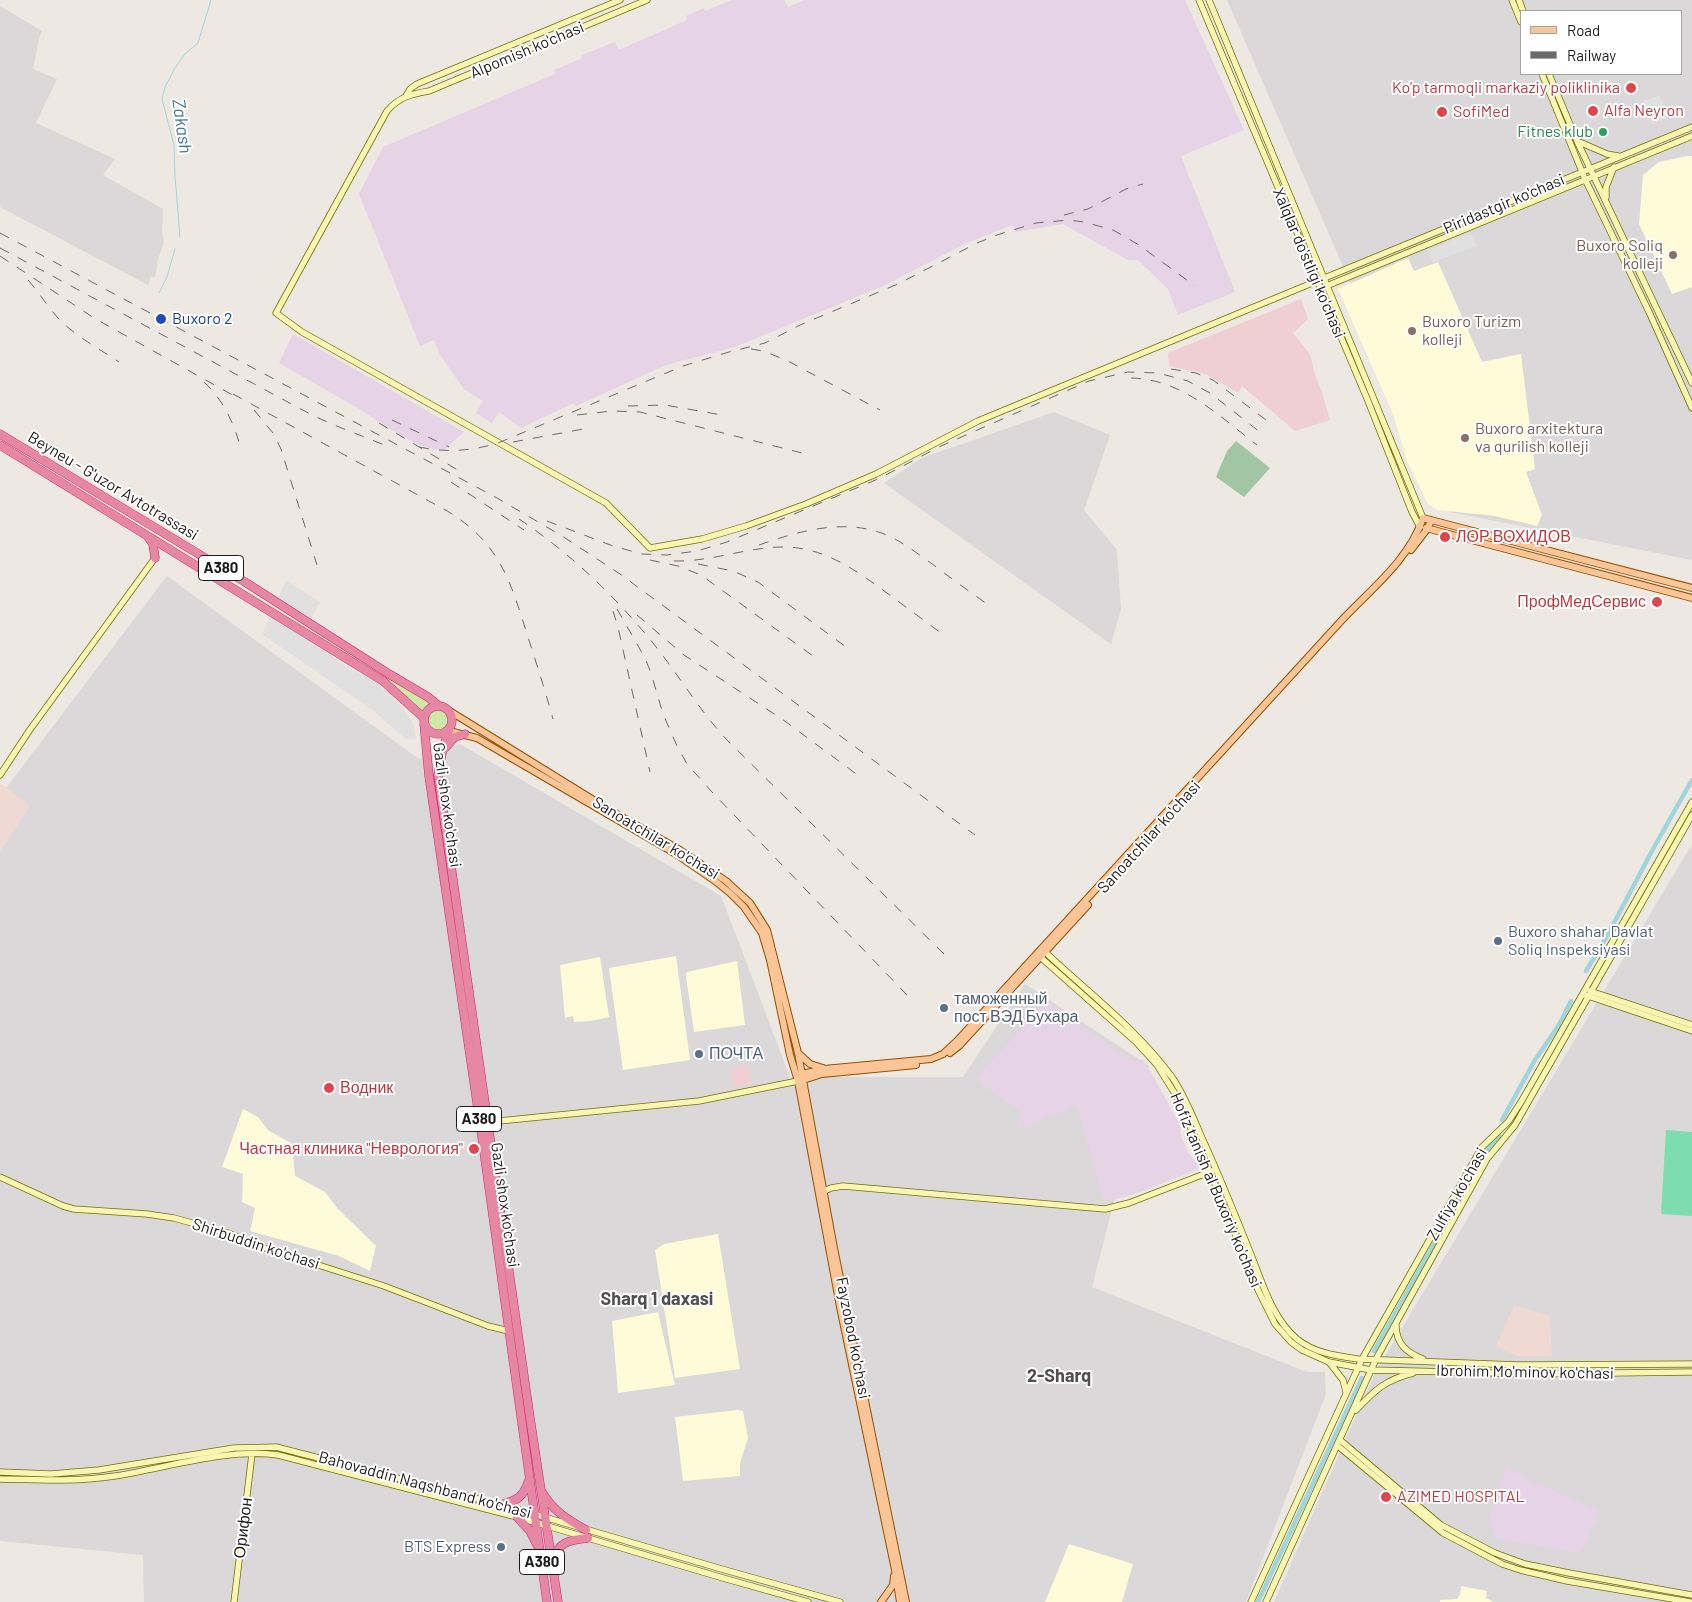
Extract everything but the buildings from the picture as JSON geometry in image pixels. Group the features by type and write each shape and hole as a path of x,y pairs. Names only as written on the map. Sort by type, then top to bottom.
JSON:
{"highway":[{"name":"Beyneu - G'uzor Avtotrassasi","path":"0,434 246,582 428,697 439,706"},
{"name":"Beyneu - G'uzor Avtotrassasi","path":"0,445 394,689 424,721"},
{"path":"47,473 51,465"},
{"path":"145,534 153,544 155,558"},
{"path":"155,558 167,551 175,552"},
{"path":"352,670 363,669"},
{"path":"439,706 448,710 452,720 451,729 442,734 430,732 424,721 429,709 439,706"},
{"name":"Gazli shox ko'chasi","path":"424,721 429,776 547,1602"},
{"name":"Gazli shox ko'chasi","path":"449,731 441,754 438,775 544,1516 558,1602"},
{"path":"441,754 449,742 455,737 465,734"},
{"path":"500,1505 514,1502 521,1497 530,1478"},
{"path":"541,1489 547,1500 556,1510 587,1534 561,1545 557,1549 553,1564"},
{"path":"517,1517 530,1531 540,1551"}],"main road":[{"name":"Alpomish ko'chasi","path":"406,96 410,89 417,84 620,0"},
{"name":"Alpomish ko'chasi","path":"276,314 387,111 394,103 406,96 429,91 647,0"},
{"name":"Xalqlar do'stligi ko'chasi","path":"1199,0 1412,512 1420,526"},
{"name":"Xalqlar do'stligi ko'chasi","path":"1208,0 1423,518"},
{"path":"1516,2 1520,18"},
{"path":"1543,75 1607,202 1692,383"},
{"path":"1549,75 1553,93 1585,179 1692,408"},
{"name":"Piridastgir ko'chasi","path":"276,314 302,332 606,503 650,548 702,539 746,526 806,504 876,474 978,421 1692,127"},
{"name":"Piridastgir ko'chasi","path":"1320,289 1692,136"},
{"path":"1577,141 1607,154 1620,156"},
{"path":"1607,202 1606,187 1614,167"},
{"path":"1459,223 1462,230"},
{"path":"1658,333 1667,329"},
{"path":"1423,518 1692,588"},
{"name":"Sanoatchilar ko'chasi","path":"1041,952 1398,561 1411,545 1423,518"},
{"name":"Sanoatchilar ko'chasi","path":"801,1079 814,1071 931,1059 943,1054 958,1041 1399,565 1428,528 1431,520"},
{"path":"1420,526 1692,598"},
{"path":"0,776 29,731 155,558"},
{"path":"1637,584 1640,575"},
{"name":"Sanoatchilar ko'chasi","path":"448,710 676,854 730,893 754,920 762,933 770,960 790,1055 801,1079"},
{"path":"449,731 477,738 606,811"},
{"name":"Zulfiya ko'chasi","path":"1266,1602 1376,1359 1487,1159 1515,1125 1663,859 1692,802"},
{"name":"Sanoatchilar ko'chasi","path":"606,811 680,850 726,881 750,903 768,930 801,1064 801,1079"},
{"name":"Zulfiya ko'chasi","path":"1663,859 1692,815"},
{"name":"Hofiz tanish al Buxoriy ko'chasi","path":"1041,952 1132,1038 1157,1065 1177,1096 1213,1170 1265,1290 1284,1325 1299,1341 1312,1349 1336,1356 1362,1359"},
{"path":"1587,993 1692,1026"},
{"path":"1587,993 1692,1031"},
{"name":"Zulfiya ko'chasi","path":"1251,1602 1362,1359 1482,1147 1514,1115 1587,993"},
{"path":"798,1053 810,1064 823,1071"},
{"path":"790,1055 793,1060 814,1071"},
{"name":"Sanoatchilar ko'chasi","path":"801,1079 823,1071"},
{"path":"488,1122 699,1101 801,1079"},
{"name":"Fayzobod ko'chasi","path":"801,1079 822,1192 906,1602"},
{"path":"900,1602 895,1570 842,1321 822,1192 843,1186 1105,1209 1129,1203 1213,1170"},
{"name":"Hofiz tanish al Buxoriy ko'chasi","path":"1213,1170 1259,1292 1275,1324 1291,1342 1302,1350 1329,1362 1358,1368"},
{"name":"Shirbuddin ko'chasi","path":"0,1177 63,1206 74,1209 147,1214 174,1218 228,1233 265,1248 384,1286 488,1326 509,1331"},
{"path":"1396,1323 1396,1332 1403,1348 1413,1355 1428,1361"},
{"name":"Ibrohim Mo'minov ko'chasi","path":"1362,1359 1518,1365 1692,1364"},
{"path":"1329,1362 1344,1380 1346,1393"},
{"path":"1518,1365 1518,1374"},
{"name":"Ibrohim Mo'minov ko'chasi","path":"1358,1368 1371,1370 1518,1374 1692,1372"},
{"path":"1352,1414 1372,1392 1383,1384 1396,1377 1425,1371"},
{"path":"1339,1443 1440,1527 1491,1559 1520,1570 1568,1581 1690,1602"},
{"name":"Bahovaddin Naqshband ko'chasi","path":"0,1472 51,1474 99,1470 240,1447 276,1447 544,1516 587,1534 722,1578 808,1602"},
{"path":"190,1454 191,1461"},
{"name":"Bahovaddin Naqshband ko'chasi","path":"0,1479 101,1478 191,1461 252,1454 288,1457 546,1526 587,1534 707,1565 840,1602"},
{"name":"Орифон","path":"234,1602 252,1454"},
{"path":"1440,1527 1495,1553 1525,1564 1569,1574 1692,1595"},
{"path":"704,1572 707,1565"},
{"path":"722,1578 725,1570"},
{"path":"881,1602 893,1585 895,1570"}],"shaded area":[{"path":"732,0 784,0 788,7 805,0 1185,0 1244,130 1181,156 1235,292 1178,315 1168,289 1138,260 1128,260 1063,224 1015,232 1012,225 967,243 883,286 735,347 666,365 576,406 574,403 521,428 499,412 492,423 476,413 483,401 464,389 440,355 434,340 420,346 359,194 383,147 555,74 554,70 581,59 582,55 615,42 619,50 687,20 686,16 704,8 705,11"},
{"path":"1227,0 1692,0 1692,560 1450,512"},
{"path":"0,6 42,31 33,69 57,79 36,123 115,159 103,175 163,209 162,235 164,242 158,259 155,278 151,276 148,285 0,207"},
{"path":"1660,95 1669,116 1652,124 1643,101"},
{"name":"Buxoro Soliq kolleji","path":"1692,156 1692,287 1672,294 1639,224 1643,175 1659,162"},
{"path":"1470,232 1477,246 1433,262 1427,251"},
{"path":"1408,258 1414,271 1438,262 1482,362 1521,354 1535,469 1526,472 1542,515 1537,526 1495,516 1438,510 1428,504 1407,461 1393,414 1338,289"},
{"path":"1301,299 1308,319 1293,333 1310,354 1330,420 1295,431 1242,386 1238,393 1206,374 1169,366 1168,353"},
{"path":"293,334 464,432 445,449 433,449 417,444 391,430 363,411 279,363"},
{"path":"1054,412 1110,435 1084,510 1117,550 1121,609 1111,644 884,483 922,458"},
{"path":"167,576 419,759 460,744 721,896 790,1077 963,1077 1025,984 1149,1066 1092,1287 1307,1372 1325,1372 1326,1394 1246,1602 144,1602 143,1555 0,1541 0,796"},
{"path":"286,580 320,602 311,618 278,599"},
{"path":"271,616 352,670 371,679 388,693 402,707 413,723 416,739 406,739 371,709 262,634"},
{"path":"0,783 30,806 0,852"},
{"path":"1692,844 1692,1602 1274,1602 1375,1373"},
{"path":"676,956 690,1060 623,1070 609,968"},
{"path":"600,957 609,1017 574,1022 573,1016 565,1018 560,965"},
{"path":"737,961 745,1025 694,1032 687,972"},
{"path":"1047,1001 1134,1063 1142,1059 1181,1128 1180,1133 1187,1151 1201,1168 1143,1191 1116,1199 1103,1200 1077,1106 1028,1126 1017,1127 1021,1112 987,1088 984,1089 977,1077"},
{"path":"749,1065 752,1084 733,1087 729,1068"},
{"path":"243,1109 258,1117 268,1130 292,1144 295,1176 325,1192 338,1209 376,1246 370,1271 339,1256 250,1231 255,1208 242,1202 243,1174 222,1167"},
{"path":"718,1234 740,1369 675,1378 655,1250 664,1244"},
{"path":"1514,1305 1550,1316 1552,1356 1516,1356 1496,1346"},
{"path":"658,1312 675,1385 618,1393 612,1321"},
{"path":"743,1411 748,1438 740,1463 740,1476 683,1481 675,1417"},
{"path":"1507,1467 1529,1480 1599,1510 1596,1516 1599,1517 1580,1553 1496,1538 1489,1518"},
{"path":"1069,1544 1133,1564 1122,1602 1045,1602"},
{"path":"1461,1586 1487,1591 1486,1598 1494,1602 1440,1602 1440,1600 1457,1599"}],"green space":[{"path":"1236,441 1270,468 1244,497 1216,477 1227,451"},
{"path":"136,523 430,704 422,712 392,683 146,532"},
{"path":"438,710 445,713 448,720 445,727 438,730 431,727 428,720 431,713"},
{"path":"1666,1130 1692,1132 1692,1216 1661,1214"}],"waterway":[{"name":"Zakash","path":"180,237 174,145 162,99 165,87 175,68 185,54 198,43 211,0"},
{"name":"Zakash","path":"159,293 167,277 175,249"},
{"path":"1586,971 1692,780"},
{"path":"1502,1120 1535,1060 1559,1025 1571,1001"},
{"path":"1374,1351 1486,1151 1499,1136"},
{"path":"1258,1602 1362,1378"}],"railway":[{"path":"1064,215 1088,209 1126,189 1143,184"},
{"path":"419,447 459,450 498,443 683,366 765,343 800,325 898,284 977,243 1036,223 1069,220 1113,230 1139,245 1195,286"},
{"path":"0,233 497,498 562,536 620,574 975,835"},
{"path":"0,248 314,416 387,446"},
{"path":"0,256 94,318 238,398"},
{"path":"28,280 65,324 79,336 119,362"},
{"path":"751,349 763,351 786,360 880,410"},
{"path":"1171,369 1196,373 1213,380 1274,426"},
{"path":"547,521 613,546 642,554 667,555 697,551 727,542 878,479 941,446 1089,381 1128,372 1158,373 1188,381 1210,393 1265,436"},
{"path":"1131,378 1149,380 1183,392 1214,411 1257,445"},
{"path":"204,382 223,405 235,430 241,449"},
{"path":"233,394 449,512 480,537 492,550 501,565 515,597 553,719"},
{"path":"628,406 665,405 722,415"},
{"path":"254,410 273,433 281,449 317,565"},
{"path":"577,415 612,411 640,412 806,454"},
{"path":"392,420 449,447"},
{"path":"379,423 461,472"},
{"path":"513,442 583,429"},
{"path":"451,482 524,530"},
{"path":"519,519 537,531 604,588 634,620 727,740 944,954"},
{"path":"759,545 802,532 831,527 861,528 875,531 891,537 906,546 991,607"},
{"path":"674,561 687,561 767,548 780,547 810,550 850,568 875,584 945,636"},
{"path":"650,560 678,566 701,575 813,656"},
{"path":"698,564 733,571 758,582 846,647"},
{"path":"617,609 645,658 663,714 687,764 907,995"},
{"path":"613,611 650,772"},
{"path":"637,615 684,655 782,719 859,776"}],"place":[{"name":"Ko'p tarmoqli markaziy poliklinika","path":"1631,88"},
{"name":"Alfa Neyron","path":"1593,111"},
{"name":"SofiMed","path":"1442,112"},
{"name":"Fitnes klub","path":"1603,132"},
{"name":"Buxoro Soliq kolleji","path":"1673,255"},
{"name":"Buxoro 2","path":"161,319"},
{"name":"Buxoro Turizm kolleji","path":"1412,331"},
{"name":"Buxoro arxitektura va qurilish kolleji","path":"1465,438"},
{"name":"ЛОР ВОХИДОВ","path":"1445,537"},
{"name":"ПрофМедСервис","path":"1657,602"},
{"name":"Buxoro shahar Davlat Soliq Inspeksiyasi","path":"1498,941"},
{"name":"таможенный пост ВЭД Бухара","path":"944,1008"},
{"name":"ПОЧТА","path":"699,1054"},
{"name":"Водник","path":"329,1088"},
{"name":"Частная клиника \"Неврология\"","path":"474,1149"},
{"name":"AZIMED HOSPITAL","path":"1386,1497"},
{"name":"BTS Express","path":"501,1547"}],"district":[{"name":"Sharq 1 daxasi","path":"657,1299"},
{"name":"2-Sharq","path":"1059,1376"}]}
